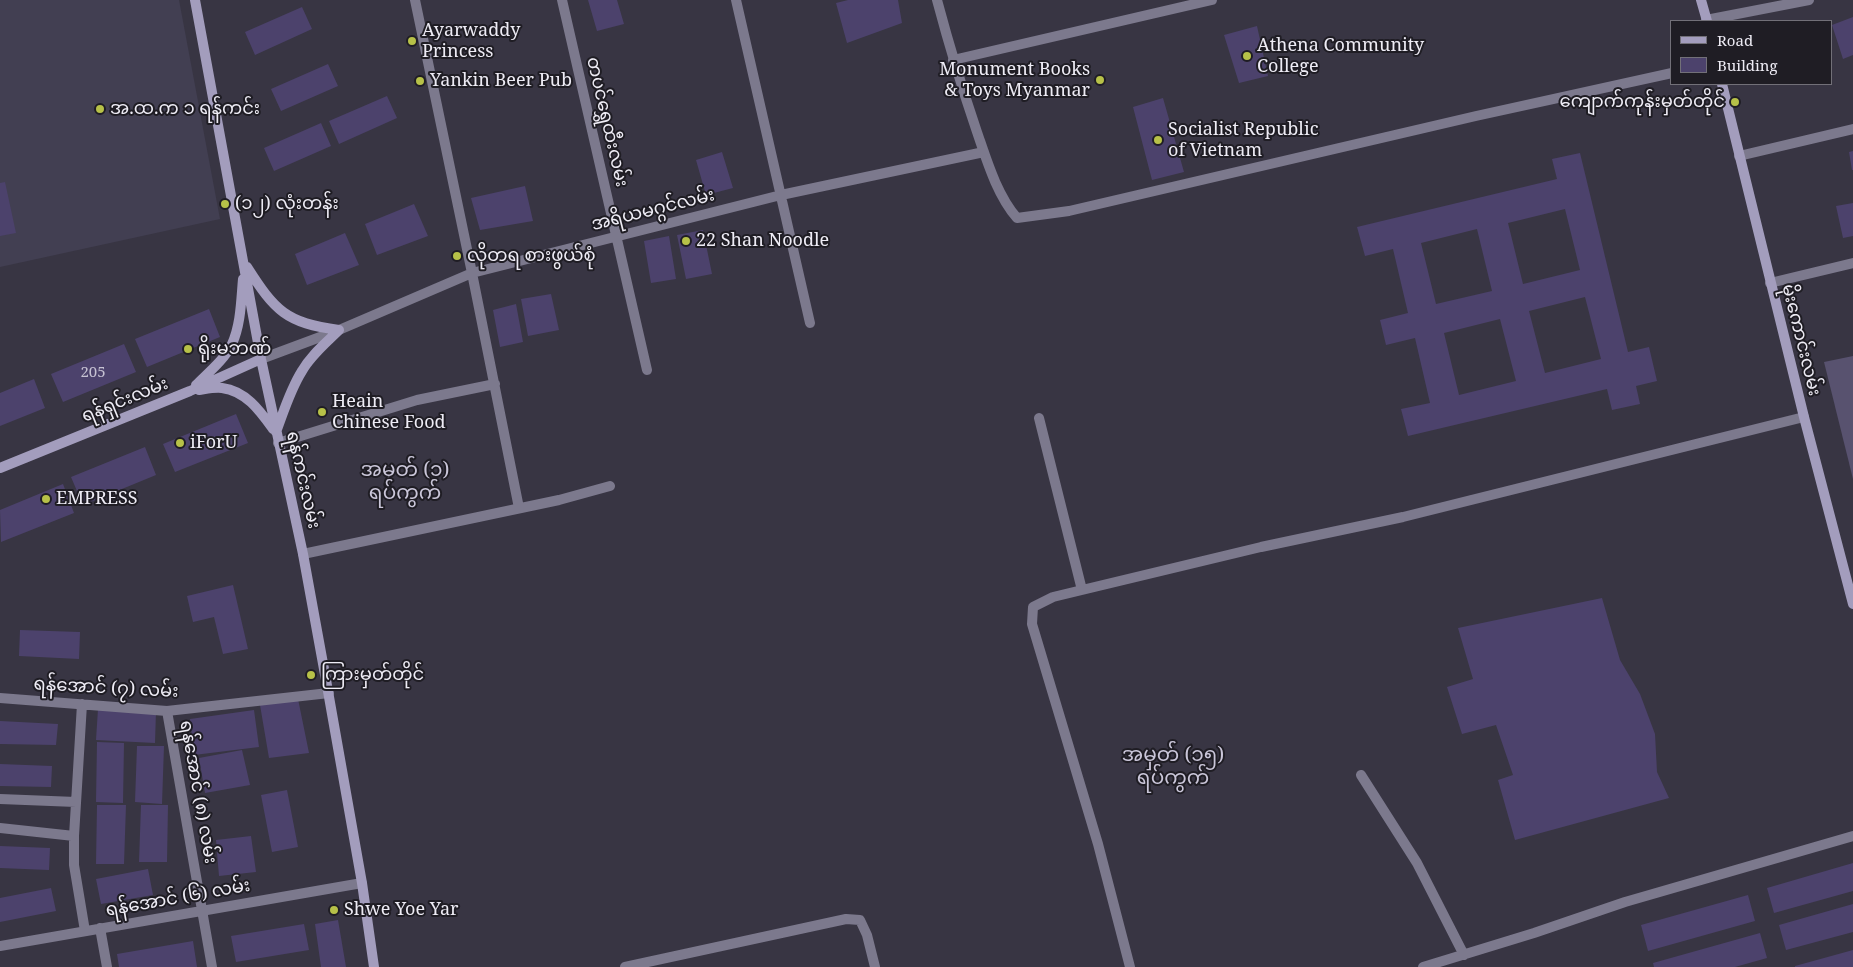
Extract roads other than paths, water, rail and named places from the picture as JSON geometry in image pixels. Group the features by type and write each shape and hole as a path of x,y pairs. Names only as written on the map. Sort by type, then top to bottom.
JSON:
{"main road":[{"name":"ရန်ကင်းလမ်း","path":"195,0 261,359 303,554 329,693 362,883 374,967"},
{"path":"1701,0 1706,20"},
{"name":"မိုးကောင်းလမ်း","path":"1722,85 1804,417 1853,604"},
{"path":"244,262 260,287 288,317 304,324 339,330"},
{"path":"190,390 216,366 232,345 239,321 244,262"},
{"path":"277,438 290,393 302,370 339,330"},
{"name":"ရန်ရှင်းလမ်း","path":"0,468 261,359"},
{"path":"190,390 222,388 240,394 253,404 277,438"}],"street":[{"path":"415,0 519,508"},
{"name":"တပင်ရွှေထီးလမ်း","path":"562,0 647,370"},
{"path":"736,0 810,323"},
{"path":"937,0 953,60 984,152 1006,206 1017,218 1069,211 1476,116 1670,73"},
{"path":"953,60 1212,0"},
{"path":"1711,20 1809,0"},
{"path":"1739,156 1853,129"},
{"name":"အရိယမဂ္ဂင်လမ်း","path":"261,359 339,330 472,272 781,195 984,152"},
{"path":"1770,282 1853,263"},
{"path":"277,438 417,400 495,384"},
{"path":"1130,967 1098,844 1032,624 1033,608 1054,598 1082,590 1262,547 1403,517 1804,417"},
{"path":"1039,418 1082,590"},
{"path":"303,554 576,496 610,486"},
{"name":"ရန်အောင် (၇) လမ်း","path":"0,698 167,711 329,693"},
{"path":"82,704 74,865 85,931"},
{"name":"ရန်အောင် (၈) လမ်း","path":"167,711 212,967"},
{"path":"1362,775 1417,863 1464,955"},
{"path":"0,799 76,802"},
{"path":"0,828 74,836"},
{"path":"1423,967 1625,902 1853,836"},
{"name":"ရန်အောင် (၆) လမ်း","path":"0,946 362,883"},
{"path":"625,967 846,919 860,920 867,935 875,967"},
{"path":"100,928 107,967"}],"place":[{"name":"Ayarwaddy Princess","path":"412,41"},
{"name":"Athena Community College","path":"1247,56"},
{"name":"Monument Books & Toys Myanmar","path":"1100,80"},
{"name":"Yankin Beer Pub","path":"420,81"},
{"name":"ကျောက်ကုန်းမှတ်တိုင်","path":"1735,102"},
{"name":"အ.ထ.က ၁ ရန်ကင်း","path":"100,109"},
{"name":"Socialist Republic of Vietnam","path":"1158,140"},
{"name":"(၁၂) လုံးတန်း","path":"225,204"},
{"name":"22 Shan Noodle","path":"686,241"},
{"name":"လိုတရ စားဖွယ်စုံ","path":"457,256"},
{"name":"ရိုးမဘဏ်","path":"188,349"},
{"name":"Heain Chinese Food","path":"322,412"},
{"name":"iForU","path":"180,443"},
{"name":"EMPRESS","path":"46,499"},
{"name":"ကြားမှတ်တိုင်","path":"311,675"},
{"name":"Shwe Yoe Yar","path":"334,910"}],"district":[{"name":"အမှတ် (၁) ရပ်ကွက်","path":"405,482"},
{"name":"အမှတ် (၁၅) ရပ်ကွက်","path":"1173,766"}]}
